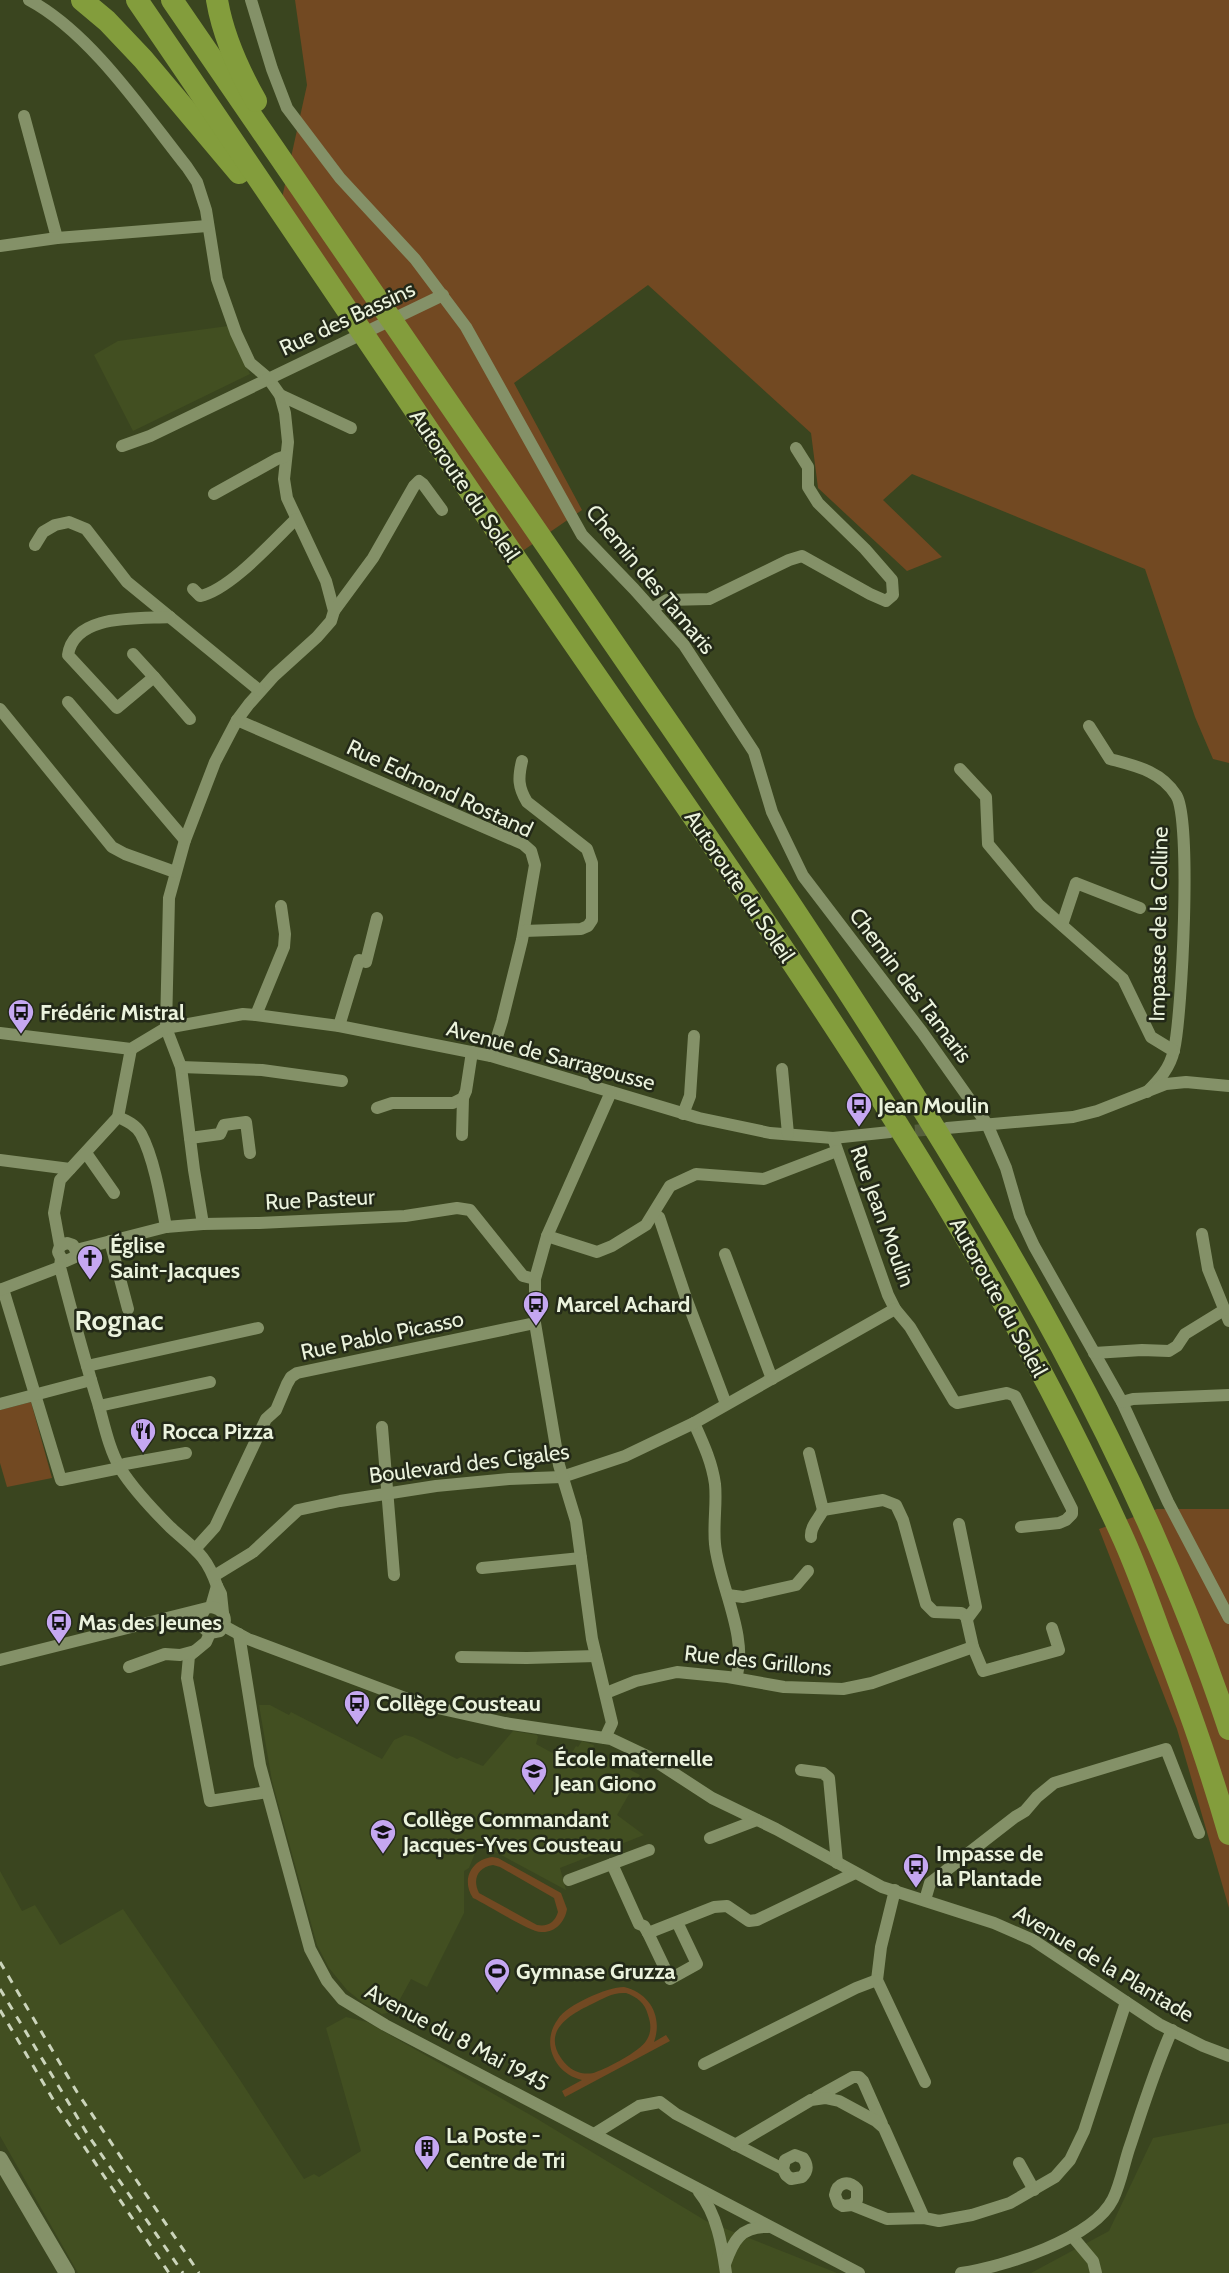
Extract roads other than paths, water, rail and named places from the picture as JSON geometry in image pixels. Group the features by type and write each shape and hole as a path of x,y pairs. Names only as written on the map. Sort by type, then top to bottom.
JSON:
{"highway":[{"path":"82,0 107,21 143,59 326,278"},
{"name":"Autoroute du Soleil","path":"137,0 461,480 728,867 908,1139 986,1271 1057,1400 1126,1544 1211,1769 1229,1834"},
{"name":"Autoroute du Soleil","path":"172,0 730,812 928,1114 1025,1280 1082,1384 1158,1540 1229,1729"},
{"path":"216,0 224,33 250,89 353,262"}],"main road":[{"path":"0,2159 67,2273"}],"street":[{"path":"29,0 49,10 96,55 197,182 206,210 217,279 226,309 250,363 268,378 280,395 285,413 288,442 284,479 287,498 326,580 334,611"},
{"name":"Chemin des Tamaris","path":"251,0 275,80 287,108 340,178 415,259 439,298 466,327 582,535 684,645 754,752 772,812 803,876 922,1032 987,1124 1006,1168 1020,1216 1034,1246 1122,1402 1168,1502 1229,1618"},
{"path":"24,116 57,238"},
{"path":"0,246 57,238 207,226"},
{"name":"Rue des Bassins","path":"122,446 150,436 439,298"},
{"path":"280,395 351,428"},
{"path":"652,609 667,600 709,599 789,560 802,556 886,601 893,595 892,580 865,549 818,503 808,487 808,467 796,448"},
{"path":"214,494 286,456"},
{"path":"203,1224 181,1067 166,1028 169,898 185,840 215,762 237,720 260,691 317,638 331,621 334,611 373,558 419,481 423,483 442,510"},
{"path":"193,589 200,596 212,594 245,568 296,519"},
{"path":"35,545 38,538 55,525 69,522 86,529 127,582 260,691"},
{"path":"154,677 117,708 73,662 68,655 69,646 95,624 106,620 170,617"},
{"path":"133,654 190,719"},
{"path":"68,702 185,840"},
{"path":"0,709 112,847 175,872"},
{"name":"Rue Edmond Rostand","path":"237,720 523,844 531,851 536,865 524,932 491,1056"},
{"name":"Impasse de la Colline","path":"1089,726 1110,759 1142,768 1162,778 1178,797 1185,842 1182,956 1174,1051 1166,1073 1147,1092"},
{"path":"522,761 518,779 521,792 527,802 587,849 591,857 592,902 592,920 588,926 524,932"},
{"path":"960,769 986,797 988,844 1039,905 1123,979 1151,1037 1174,1051"},
{"path":"1062,926 1076,883 1140,908"},
{"path":"256,1015 284,947 285,934 281,906"},
{"path":"339,1026 359,960 366,962 377,918"},
{"name":"Avenue de Sarragousse","path":"166,1028 243,1014 339,1026 491,1056 683,1114 759,1131 833,1138 890,1132"},
{"path":"0,1033 131,1049 166,1028"},
{"path":"683,1114 690,1096 694,1036"},
{"path":"131,1049 118,1117 60,1180 54,1213 60,1257 87,1366 120,1468 171,1527 192,1544 212,1569 221,1594 224,1619 217,1632 161,1619"},
{"path":"462,1136 463,1098 472,1052"},
{"path":"181,1067 262,1070 342,1081"},
{"path":"782,1069 788,1134"},
{"path":"947,1128 1073,1117 1097,1111 1166,1084 1186,1082 1229,1086"},
{"path":"605,1738 612,1723 596,1656 576,1521 562,1477 535,1323 535,1279 547,1236 611,1092"},
{"path":"376,1108 392,1103 453,1103 463,1098"},
{"path":"118,1117 133,1124 141,1134 156,1182 166,1227"},
{"path":"190,1138 220,1134 224,1125 246,1122 250,1153"},
{"name":"Rue Jean Moulin","path":"833,1138 888,1295 954,1401 957,1403 1007,1394 1015,1396 1072,1509 1072,1514 1059,1523 1022,1527"},
{"path":"547,1236 597,1252 612,1246 646,1225 670,1186 688,1176 696,1174 764,1179 837,1151"},
{"path":"86,1152 114,1193"},
{"path":"0,1160 70,1169"},
{"name":"Rue Pasteur","path":"60,1257 66,1261 73,1259 76,1250 166,1227 405,1216 457,1208 470,1210 523,1276 535,1279"},
{"path":"659,1217 686,1298 726,1404"},
{"path":"1094,1353 1169,1351 1177,1346 1185,1334 1226,1316 1208,1269 1202,1234"},
{"path":"110,1241 128,1309"},
{"path":"725,1254 772,1379"},
{"path":"60,1257 1,1290 61,1480 120,1468 125,1464 186,1453"},
{"name":"Boulevard des Cigales","path":"216,1581 253,1552 298,1510 387,1493 509,1479 562,1477 625,1456 694,1423 895,1309"},
{"name":"Rue Pablo Picasso","path":"192,1544 215,1527 266,1419 276,1410 287,1384 297,1373 535,1323"},
{"path":"87,1366 258,1328"},
{"path":"0,1404 91,1380"},
{"path":"99,1406 210,1382"},
{"path":"1122,1402 1229,1395"},
{"path":"694,1423 703,1442 715,1485 715,1545 728,1595 740,1665 736,1678"},
{"path":"382,1427 394,1575"},
{"path":"809,1453 823,1510 813,1526 811,1537"},
{"path":"823,1510 883,1500 896,1505 903,1520 926,1604 934,1612 961,1613 967,1619 983,1671 1059,1650 1052,1628"},
{"path":"959,1524 976,1607 967,1619"},
{"path":"482,1568 581,1558"},
{"path":"728,1595 742,1596 796,1585 808,1572"},
{"path":"216,1581 208,1609 201,1615 206,1642 189,1656 187,1678 210,1801 267,1792"},
{"path":"0,1660 208,1609 218,1609 224,1619"},
{"name":"Avenue de la Plantade","path":"224,1619 239,1634 424,1705 506,1723 611,1739 649,1757 712,1798 882,1887 994,1923 1033,1940 1172,2030 1229,2056"},
{"name":"Avenue du 8 Mai 1945","path":"239,1634 260,1765 310,1949 327,1981 342,1999 385,2025 859,2273"},
{"name":"Rue des Grillons","path":"606,1693 636,1681 677,1672 736,1678 784,1687 816,1690 843,1689 872,1683 974,1647"},
{"path":"129,1667 165,1654 180,1655 196,1650"},
{"path":"461,1657 596,1656"},
{"path":"925,1900 930,1883 1025,1811 1054,1783 1166,1749 1199,1833"},
{"path":"801,1770 823,1773 829,1778 837,1863"},
{"path":"710,1838 757,1820"},
{"path":"569,1880 649,1850"},
{"path":"612,1864 639,1924 644,1926 648,1933 670,1979 697,1964 678,1922"},
{"path":"648,1933 714,1908 727,1906 749,1921 757,1920 855,1873"},
{"path":"895,1890 881,1947 877,1980 925,2082"},
{"path":"704,2064 856,1988 877,1980"},
{"path":"852,2205 887,2219 924,2218 939,2221 972,2216 1010,2203 1055,2177 1070,2160 1084,2131 1126,2002"},
{"path":"961,2273 1017,2260 1072,2236 1096,2220 1113,2200 1147,2094 1172,2030"},
{"path":"735,2145 811,2100 853,2077 859,2077 863,2081 924,2218"},
{"path":"811,2100 825,2098 839,2101 876,2121 884,2128"},
{"path":"594,2134 639,2106 660,2102 676,2114 783,2169"},
{"path":"1019,2163 1034,2190"},
{"path":"696,2189 708,2204 714,2217 726,2269"},
{"path":"726,2269 731,2248 741,2234 755,2226 768,2227"},
{"path":"1072,2236 1093,2261 1096,2273"}],"tunnel":[{"path":"897,1132 937,1129"}],"railway":[{"path":"0,1962 77,2092 199,2273"},
{"path":"0,1989 88,2135 183,2273"},
{"path":"0,2010 57,2106 169,2273"}],"place":[{"name":"Frédéric Mistral","path":"21,1035"},
{"name":"Jean Moulin","path":"859,1128"},
{"name":"Église Saint-Jacques","path":"90,1281"},
{"name":"Marcel Achard","path":"536,1327"},
{"name":"Rocca Pizza","path":"143,1454"},
{"name":"Mas des Jeunes","path":"59,1645"},
{"name":"Collège Cousteau","path":"357,1726"},
{"name":"École maternelle Jean Giono","path":"534,1794"},
{"name":"Collège Commandant Jacques-Yves Cousteau","path":"383,1855"},
{"name":"Impasse de la Plantade","path":"916,1889"},
{"name":"Gymnase Gruzza","path":"497,1994"},
{"name":"La Poste - Centre de Tri","path":"427,2171"}],"district":[{"name":"Rognac","path":"119,1320"}]}
